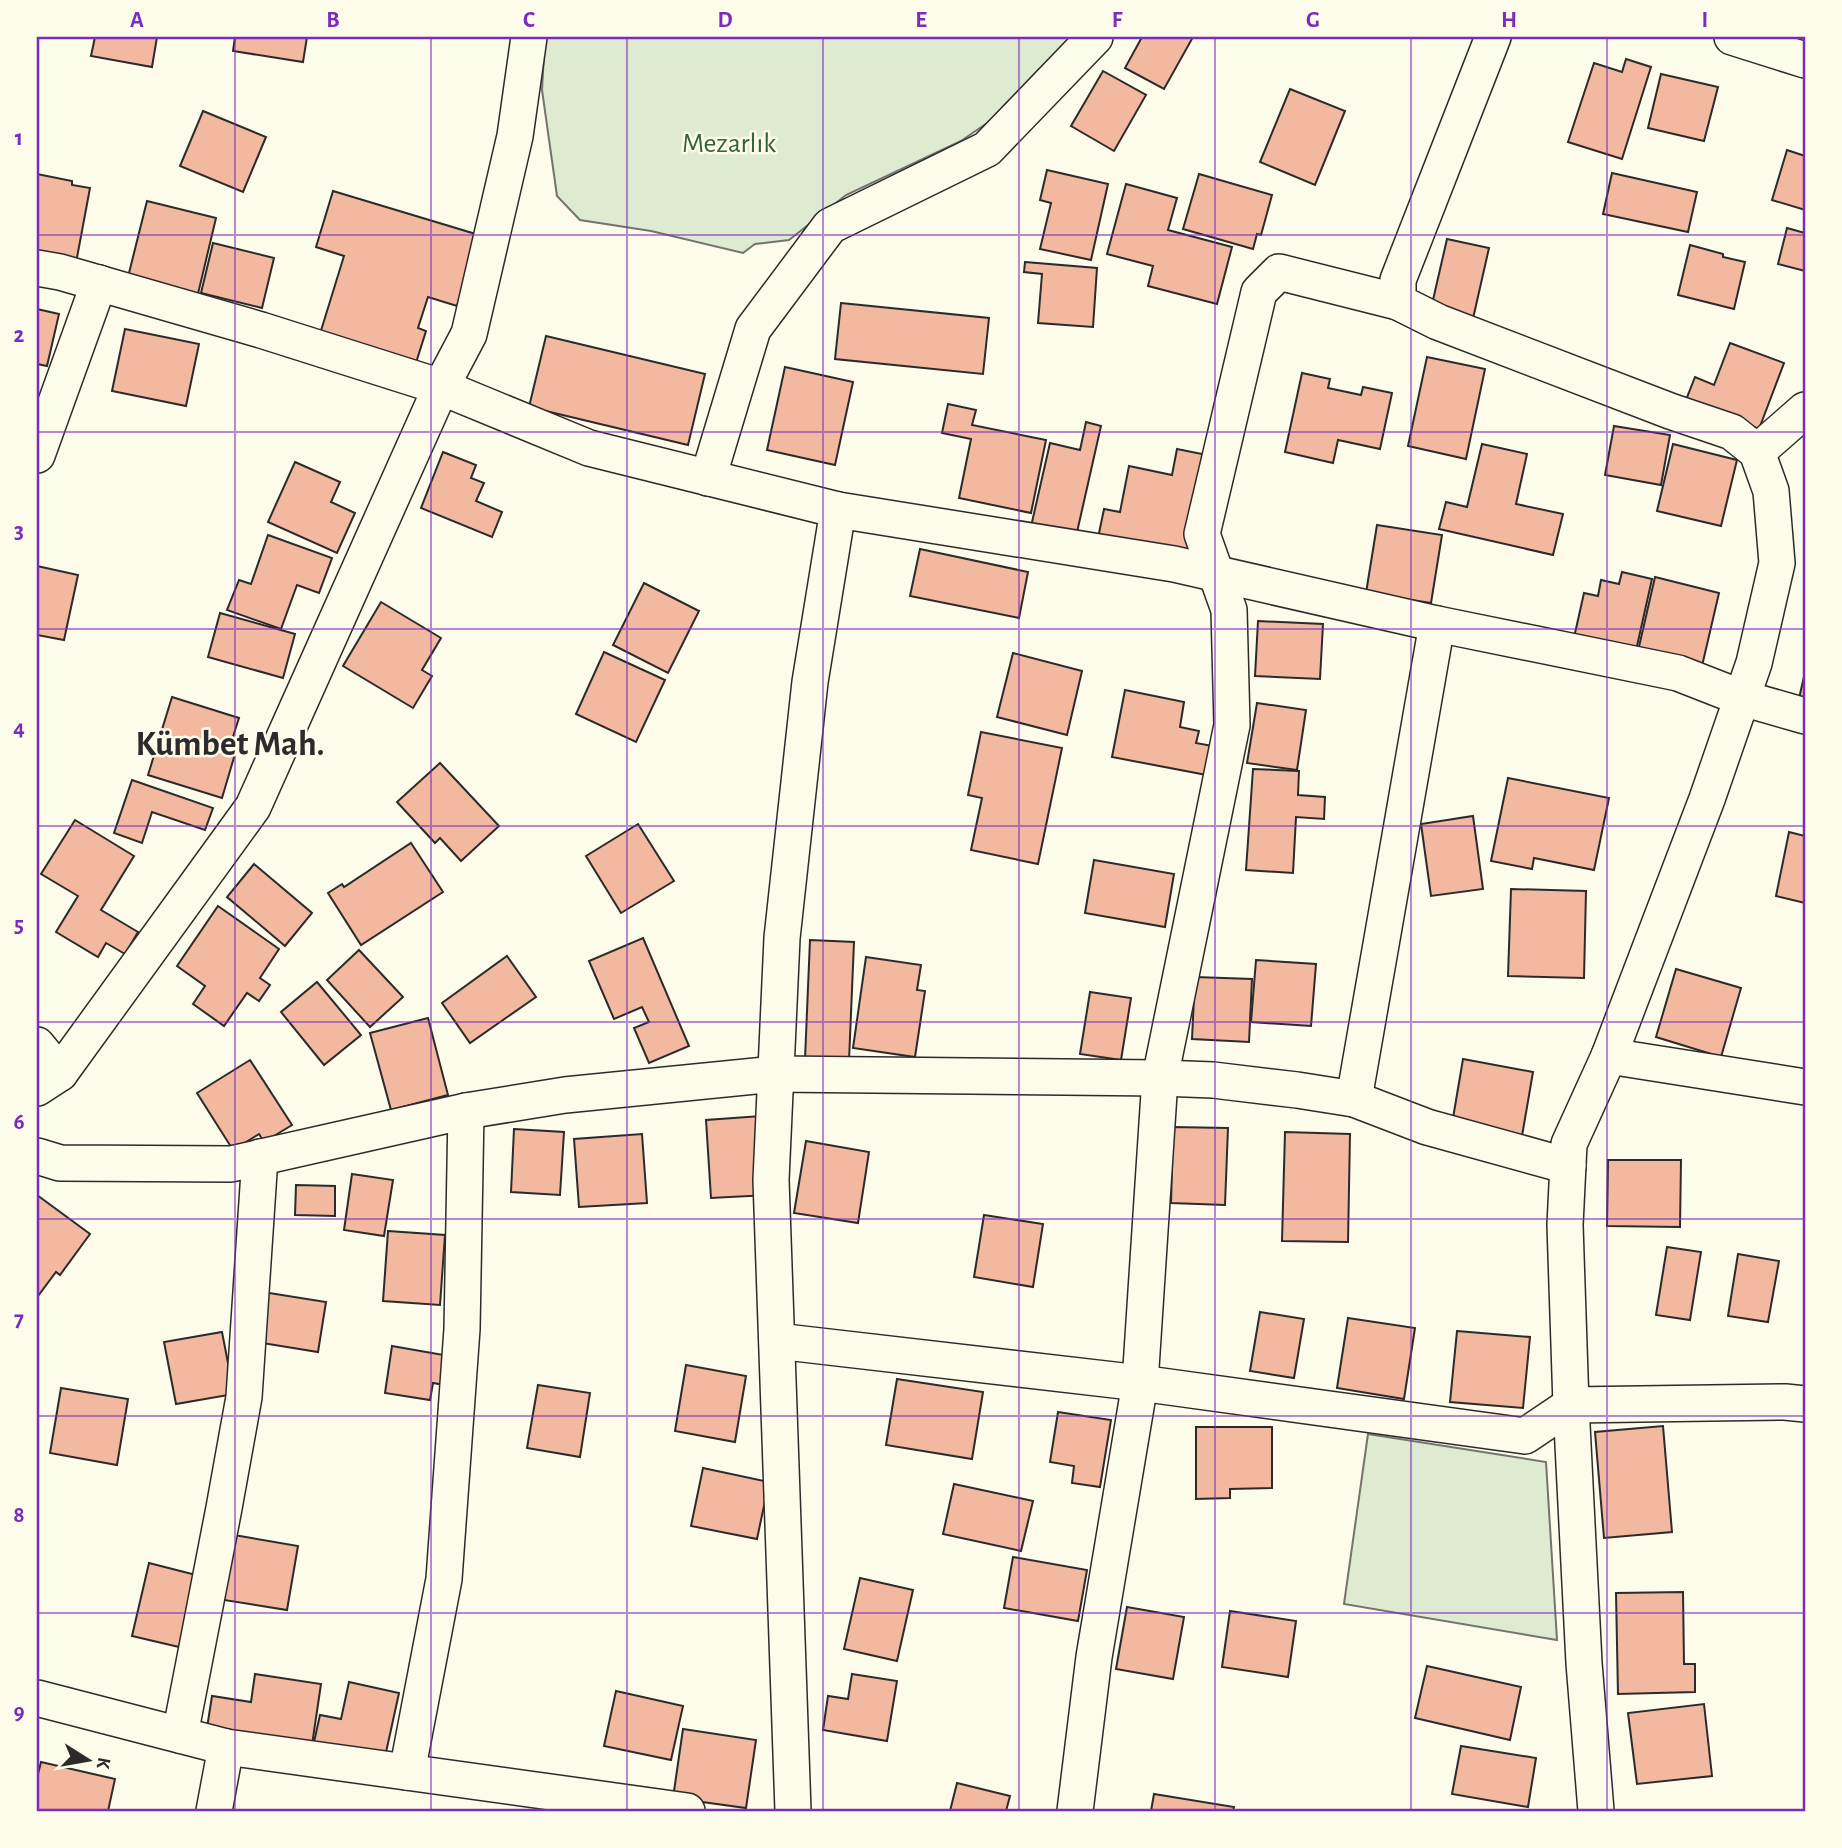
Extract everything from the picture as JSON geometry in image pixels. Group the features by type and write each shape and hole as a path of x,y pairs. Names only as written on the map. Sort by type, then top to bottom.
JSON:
{"street":[{"path":"48,1080 253,807 441,387 469,334 515,136 529,37"},
{"path":"708,478 752,328 830,226 987,149 1094,37"},
{"path":"1398,302 1398,281 1493,37"},
{"path":"1732,37 1805,60"},
{"path":"37,268 60,272 261,330 441,387 589,448 838,510 1174,564 1437,624 1678,673 1742,698 1805,716"},
{"path":"1075,1811 1094,1657 1140,1383 1160,1078 1232,725 1229,610 1202,534 1259,292 1279,272 1398,302 1438,322 1732,432 1757,452 1771,491 1777,563 1754,663 1707,799 1609,1056 1569,1144 1564,1225 1571,1405 1584,1663 1596,1811"},
{"path":"37,455 99,283"},
{"path":"1757,452 1805,410"},
{"path":"793,1811 771,1180 782,938 810,682 838,510"},
{"path":"1354,1098 1437,624"},
{"path":"37,1045 48,1080"},
{"path":"1609,1056 1805,1087"},
{"path":"37,1156 60,1163 231,1164 466,1111 565,1095 776,1074 1213,1080 1354,1098 1427,1127 1568,1166"},
{"path":"407,1772 444,1579 463,1329 466,1111"},
{"path":"180,1735 244,1397 260,1157"},
{"path":"777,1342 1140,1383 1525,1436 1571,1405 1805,1404"},
{"path":"37,1698 226,1746 687,1811"},
{"path":"215,1811 226,1746"}],"green space":[{"name":"Mezarlık","path":"545,37 1077,37 1035,90 961,141 846,195 789,240 755,244 743,253 651,231 580,220 557,196 542,90"},
{"path":"1368,1434 1546,1462 1557,1640 1344,1604"}],"building":[{"path":"95,37 157,37 152,67 91,56"},
{"path":"235,37 307,37 303,62 233,51"},
{"path":"1142,37 1193,37 1164,89 1125,68"},
{"path":"1626,59 1651,67 1622,159 1568,142 1594,63 1622,72"},
{"path":"1103,71 1146,95 1114,151 1071,126"},
{"path":"1661,74 1718,87 1704,141 1648,128"},
{"path":"1290,89 1345,111 1315,185 1260,162"},
{"path":"203,111 266,137 243,192 180,166"},
{"path":"1787,150 1805,156 1805,210 1772,200"},
{"path":"1047,170 1108,184 1091,260 1040,249 1051,203 1040,200"},
{"path":"1612,173 1697,192 1688,232 1603,214"},
{"path":"37,174 72,181 72,185 90,188 76,263 37,257"},
{"path":"1199,174 1272,195 1261,235 1257,234 1253,249 1183,229"},
{"path":"1126,184 1177,198 1168,230 1232,247 1217,304 1148,286 1153,266 1107,254"},
{"path":"333,191 479,235 457,306 428,297 418,328 426,331 415,366 319,337 344,256 316,247"},
{"path":"147,201 216,218 197,298 127,281"},
{"path":"1787,228 1805,233 1805,271 1778,264"},
{"path":"1447,239 1489,248 1472,323 1430,313"},
{"path":"213,243 274,258 262,308 201,293"},
{"path":"1690,245 1745,262 1734,309 1678,295"},
{"path":"1025,262 1097,268 1093,327 1038,323 1042,274 1024,272"},
{"path":"841,303 989,318 983,374 835,359"},
{"path":"37,309 59,314 47,366 37,364"},
{"path":"125,329 199,344 186,406 112,391"},
{"path":"546,336 705,374 688,445 529,407"},
{"path":"1730,343 1784,363 1759,429 1686,400 1695,377 1714,385"},
{"path":"1427,357 1485,369 1466,459 1408,446"},
{"path":"785,367 853,382 835,465 767,450"},
{"path":"1302,373 1330,379 1328,388 1361,395 1363,387 1392,393 1380,449 1338,440 1333,463 1285,452"},
{"path":"948,404 976,410 972,425 1046,440 1031,513 959,498 971,439 942,433"},
{"path":"1086,422 1101,426 1075,541 1030,531 1050,443 1080,450"},
{"path":"1614,426 1670,435 1661,485 1605,475"},
{"path":"1482,444 1527,454 1516,504 1563,514 1553,555 1439,529 1446,502 1467,507"},
{"path":"1673,444 1737,460 1721,526 1657,511"},
{"path":"1177,449 1207,455 1187,556 1098,538 1104,509 1120,512 1129,466 1172,475"},
{"path":"443,452 476,465 471,478 484,483 476,501 502,512 492,537 421,508"},
{"path":"295,462 340,482 331,502 355,513 337,553 268,522"},
{"path":"1377,525 1442,535 1431,603 1366,593"},
{"path":"268,535 332,558 319,593 297,585 281,629 227,610 239,580 251,584"},
{"path":"920,549 1028,572 1019,618 910,596"},
{"path":"37,566 78,575 64,640 37,635"},
{"path":"1622,572 1652,579 1635,655 1573,642 1584,593 1598,596 1601,580 1619,584"},
{"path":"1655,577 1719,593 1702,666 1638,651"},
{"path":"644,583 699,611 668,673 613,645"},
{"path":"381,602 441,638 422,670 432,676 413,708 343,666"},
{"path":"220,613 295,634 283,678 208,657"},
{"path":"1258,621 1323,624 1320,679 1255,676"},
{"path":"604,652 665,680 636,742 576,714"},
{"path":"1013,653 1082,671 1067,735 997,717"},
{"path":"1805,672 1805,704 1798,703"},
{"path":"1125,690 1184,702 1180,727 1199,731 1196,743 1218,747 1212,776 1112,757"},
{"path":"172,697 239,718 228,752 235,754 222,798 148,775"},
{"path":"1257,703 1306,710 1297,770 1247,763"},
{"path":"981,732 1062,748 1038,864 971,850 982,798 968,795"},
{"path":"440,763 499,826 461,861 440,838 435,843 397,802"},
{"path":"1253,769 1299,771 1298,795 1325,797 1324,819 1296,817 1293,873 1246,870"},
{"path":"1508,778 1609,798 1594,870 1534,858 1532,869 1491,861"},
{"path":"132,780 213,808 205,830 152,812 142,843 114,833"},
{"path":"1473,816 1483,889 1431,896 1421,824"},
{"path":"75,820 134,856 101,910 138,932 125,954 106,943 98,957 56,932 78,896 41,874"},
{"path":"638,824 674,881 621,913 586,856"},
{"path":"1789,832 1805,836 1805,903 1776,896"},
{"path":"411,843 443,892 361,945 328,893 342,884 344,887"},
{"path":"1094,860 1174,874 1165,927 1085,913"},
{"path":"254,864 312,913 285,946 227,897"},
{"path":"1511,889 1586,891 1584,978 1508,976"},
{"path":"218,906 279,949 260,978 270,985 259,1001 247,993 224,1026 193,1004 205,986 177,966"},
{"path":"643,938 689,1046 649,1063 634,1028 649,1022 642,1007 614,1019 589,961"},
{"path":"810,940 854,942 849,1061 805,1059"},
{"path":"359,950 403,997 370,1027 327,980"},
{"path":"507,956 536,997 470,1043 442,1003"},
{"path":"866,957 921,965 917,990 925,991 915,1057 853,1048"},
{"path":"1256,960 1316,964 1311,1026 1251,1022"},
{"path":"1676,969 1741,988 1721,1057 1656,1037"},
{"path":"1195,977 1252,979 1249,1042 1192,1039"},
{"path":"317,982 361,1035 324,1065 281,1012"},
{"path":"1090,992 1131,998 1121,1060 1080,1054"},
{"path":"428,1018 448,1095 391,1110 370,1033"},
{"path":"1463,1059 1533,1072 1522,1136 1452,1124"},
{"path":"250,1060 292,1125 264,1142 259,1134 233,1150 197,1093"},
{"path":"761,1116 767,1195 711,1198 706,1120"},
{"path":"1173,1127 1228,1128 1225,1205 1171,1203"},
{"path":"514,1129 564,1132 560,1195 511,1192"},
{"path":"1285,1132 1350,1134 1348,1242 1282,1241"},
{"path":"642,1134 647,1203 579,1207 574,1139"},
{"path":"806,1141 869,1152 858,1223 794,1213"},
{"path":"1608,1160 1681,1160 1680,1227 1607,1226"},
{"path":"352,1174 393,1180 384,1236 344,1230"},
{"path":"296,1185 335,1186 335,1216 295,1215"},
{"path":"37,1195 90,1234 60,1275 56,1272 38,1296"},
{"path":"984,1215 1043,1224 1033,1287 974,1277"},
{"path":"388,1231 445,1235 440,1305 383,1301"},
{"path":"1667,1247 1701,1252 1690,1320 1656,1315"},
{"path":"1738,1254 1779,1261 1768,1322 1728,1316"},
{"path":"263,1292 326,1302 318,1352 256,1342"},
{"path":"1260,1312 1304,1319 1294,1378 1250,1371"},
{"path":"1348,1318 1415,1328 1404,1399 1337,1388"},
{"path":"1457,1331 1530,1337 1523,1408 1450,1402"},
{"path":"222,1332 234,1394 176,1404 164,1342"},
{"path":"392,1346 455,1357 450,1386 433,1383 430,1400 385,1393"},
{"path":"686,1365 746,1376 735,1442 675,1431"},
{"path":"897,1379 983,1392 972,1459 886,1445"},
{"path":"538,1385 590,1393 580,1457 527,1448"},
{"path":"61,1388 128,1399 117,1465 50,1453"},
{"path":"1058,1412 1111,1420 1100,1487 1072,1483 1074,1466 1050,1462"},
{"path":"1663,1426 1672,1532 1604,1538 1595,1432"},
{"path":"1196,1427 1272,1427 1272,1488 1230,1489 1230,1498 1196,1499"},
{"path":"703,1468 769,1482 757,1539 691,1526"},
{"path":"954,1484 1033,1501 1021,1551 943,1534"},
{"path":"234,1535 298,1546 287,1610 224,1600"},
{"path":"1013,1557 1087,1570 1078,1621 1004,1608"},
{"path":"149,1563 196,1575 179,1647 132,1636"},
{"path":"860,1578 913,1590 897,1661 844,1649"},
{"path":"1683,1592 1684,1664 1695,1664 1695,1692 1618,1694 1616,1593"},
{"path":"1127,1607 1184,1617 1173,1679 1116,1669"},
{"path":"1230,1611 1296,1621 1288,1677 1222,1667"},
{"path":"1427,1666 1521,1687 1510,1740 1415,1718"},
{"path":"255,1674 321,1684 312,1745 207,1728 212,1696 251,1702"},
{"path":"852,1674 897,1681 887,1741 823,1730 828,1696 848,1699"},
{"path":"349,1682 399,1693 385,1757 314,1742 320,1715 341,1719"},
{"path":"616,1691 683,1706 671,1760 604,1746"},
{"path":"1704,1704 1712,1776 1637,1784 1628,1713"},
{"path":"683,1729 756,1740 746,1808 673,1798"},
{"path":"1461,1746 1536,1758 1528,1807 1452,1794"},
{"path":"41,1762 115,1779 108,1811 37,1811 37,1778"},
{"path":"957,1783 1010,1796 1006,1811 950,1811"},
{"path":"1154,1794 1234,1807 1233,1811 1151,1811"}],"district":[{"name":"Kümbet Mah.","path":"230,743"}]}
